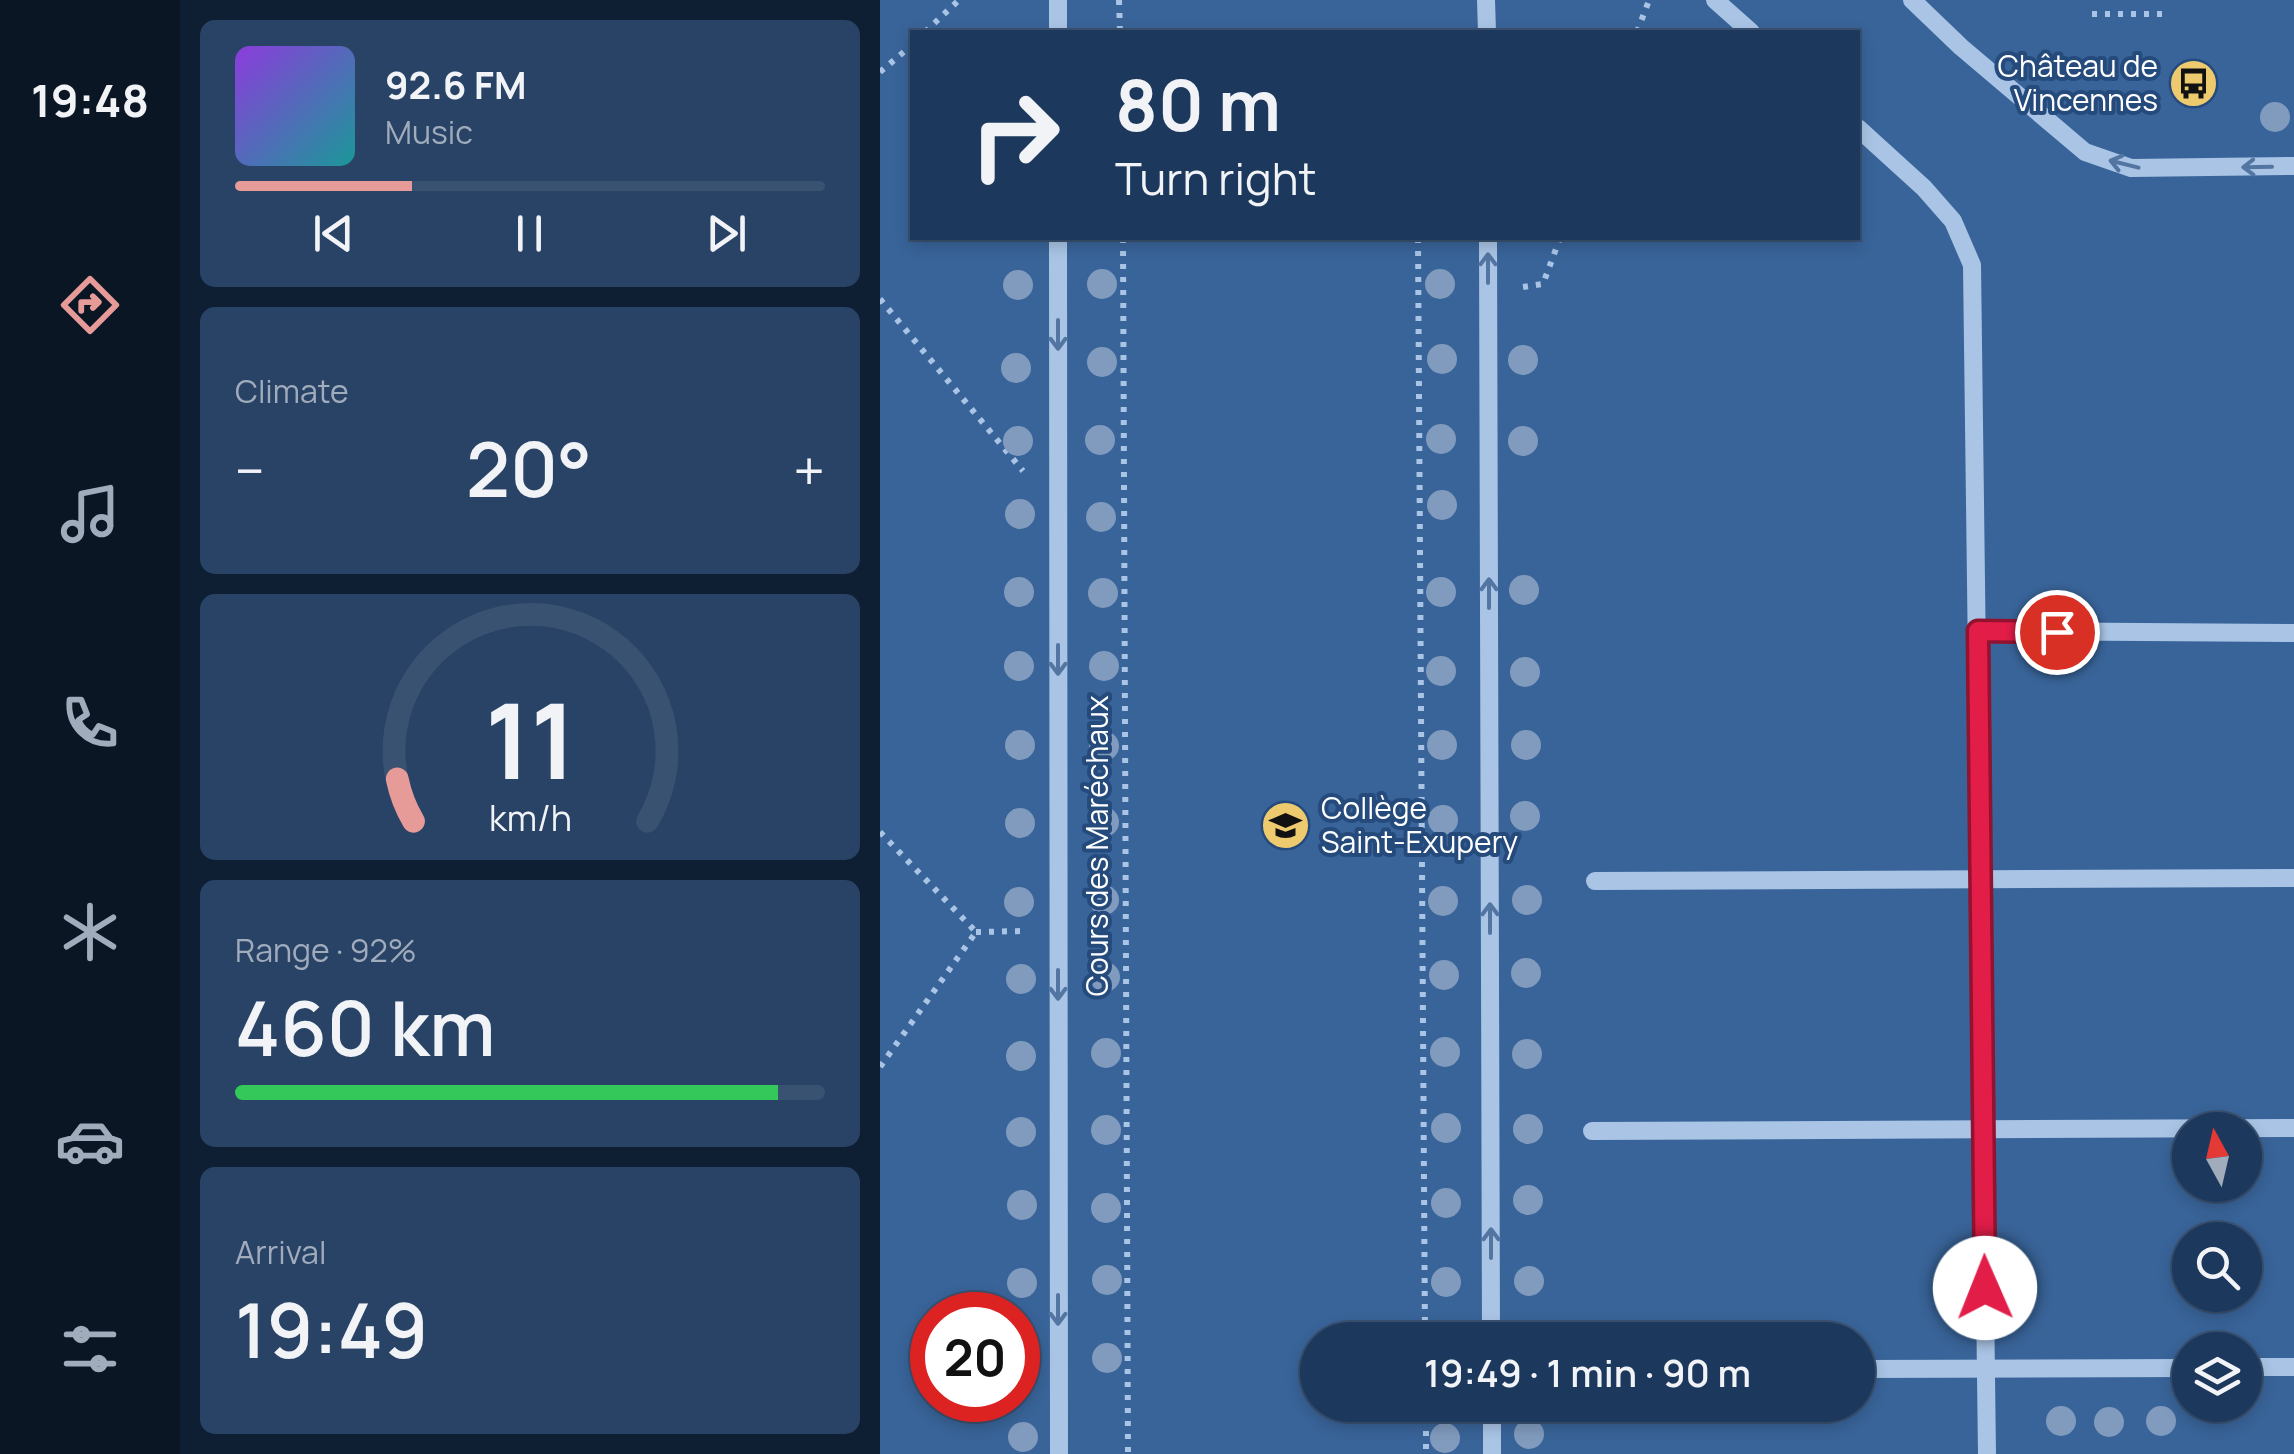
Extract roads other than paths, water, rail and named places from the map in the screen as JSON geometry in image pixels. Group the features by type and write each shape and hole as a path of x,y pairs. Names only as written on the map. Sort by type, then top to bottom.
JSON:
{"street":[{"path":"1058,0 1058,30"},
{"path":"1486,0 1487,30"},
{"path":"1715,0 1749,30"},
{"path":"1912,0 1961,48 2086,152 2131,168 2294,166"},
{"path":"1860,130 1924,188 1953,221 1972,265 1987,1454"},
{"name":"Cours des Maréchaux","path":"1058,240 1058,1454"},
{"path":"1488,240 1491,1322"},
{"path":"1978,631 2294,634"},
{"path":"1595,881 2294,878"},
{"path":"1592,1131 2294,1128"},
{"path":"1875,1369 2172,1368"},
{"path":"2262,1368 2294,1368"},
{"path":"1492,1422 1492,1454"}],"place":[{"name":"Château de Vincennes","path":"2193,84"},
{"name":"Collège Saint-Exupery","path":"1286,826"}]}
